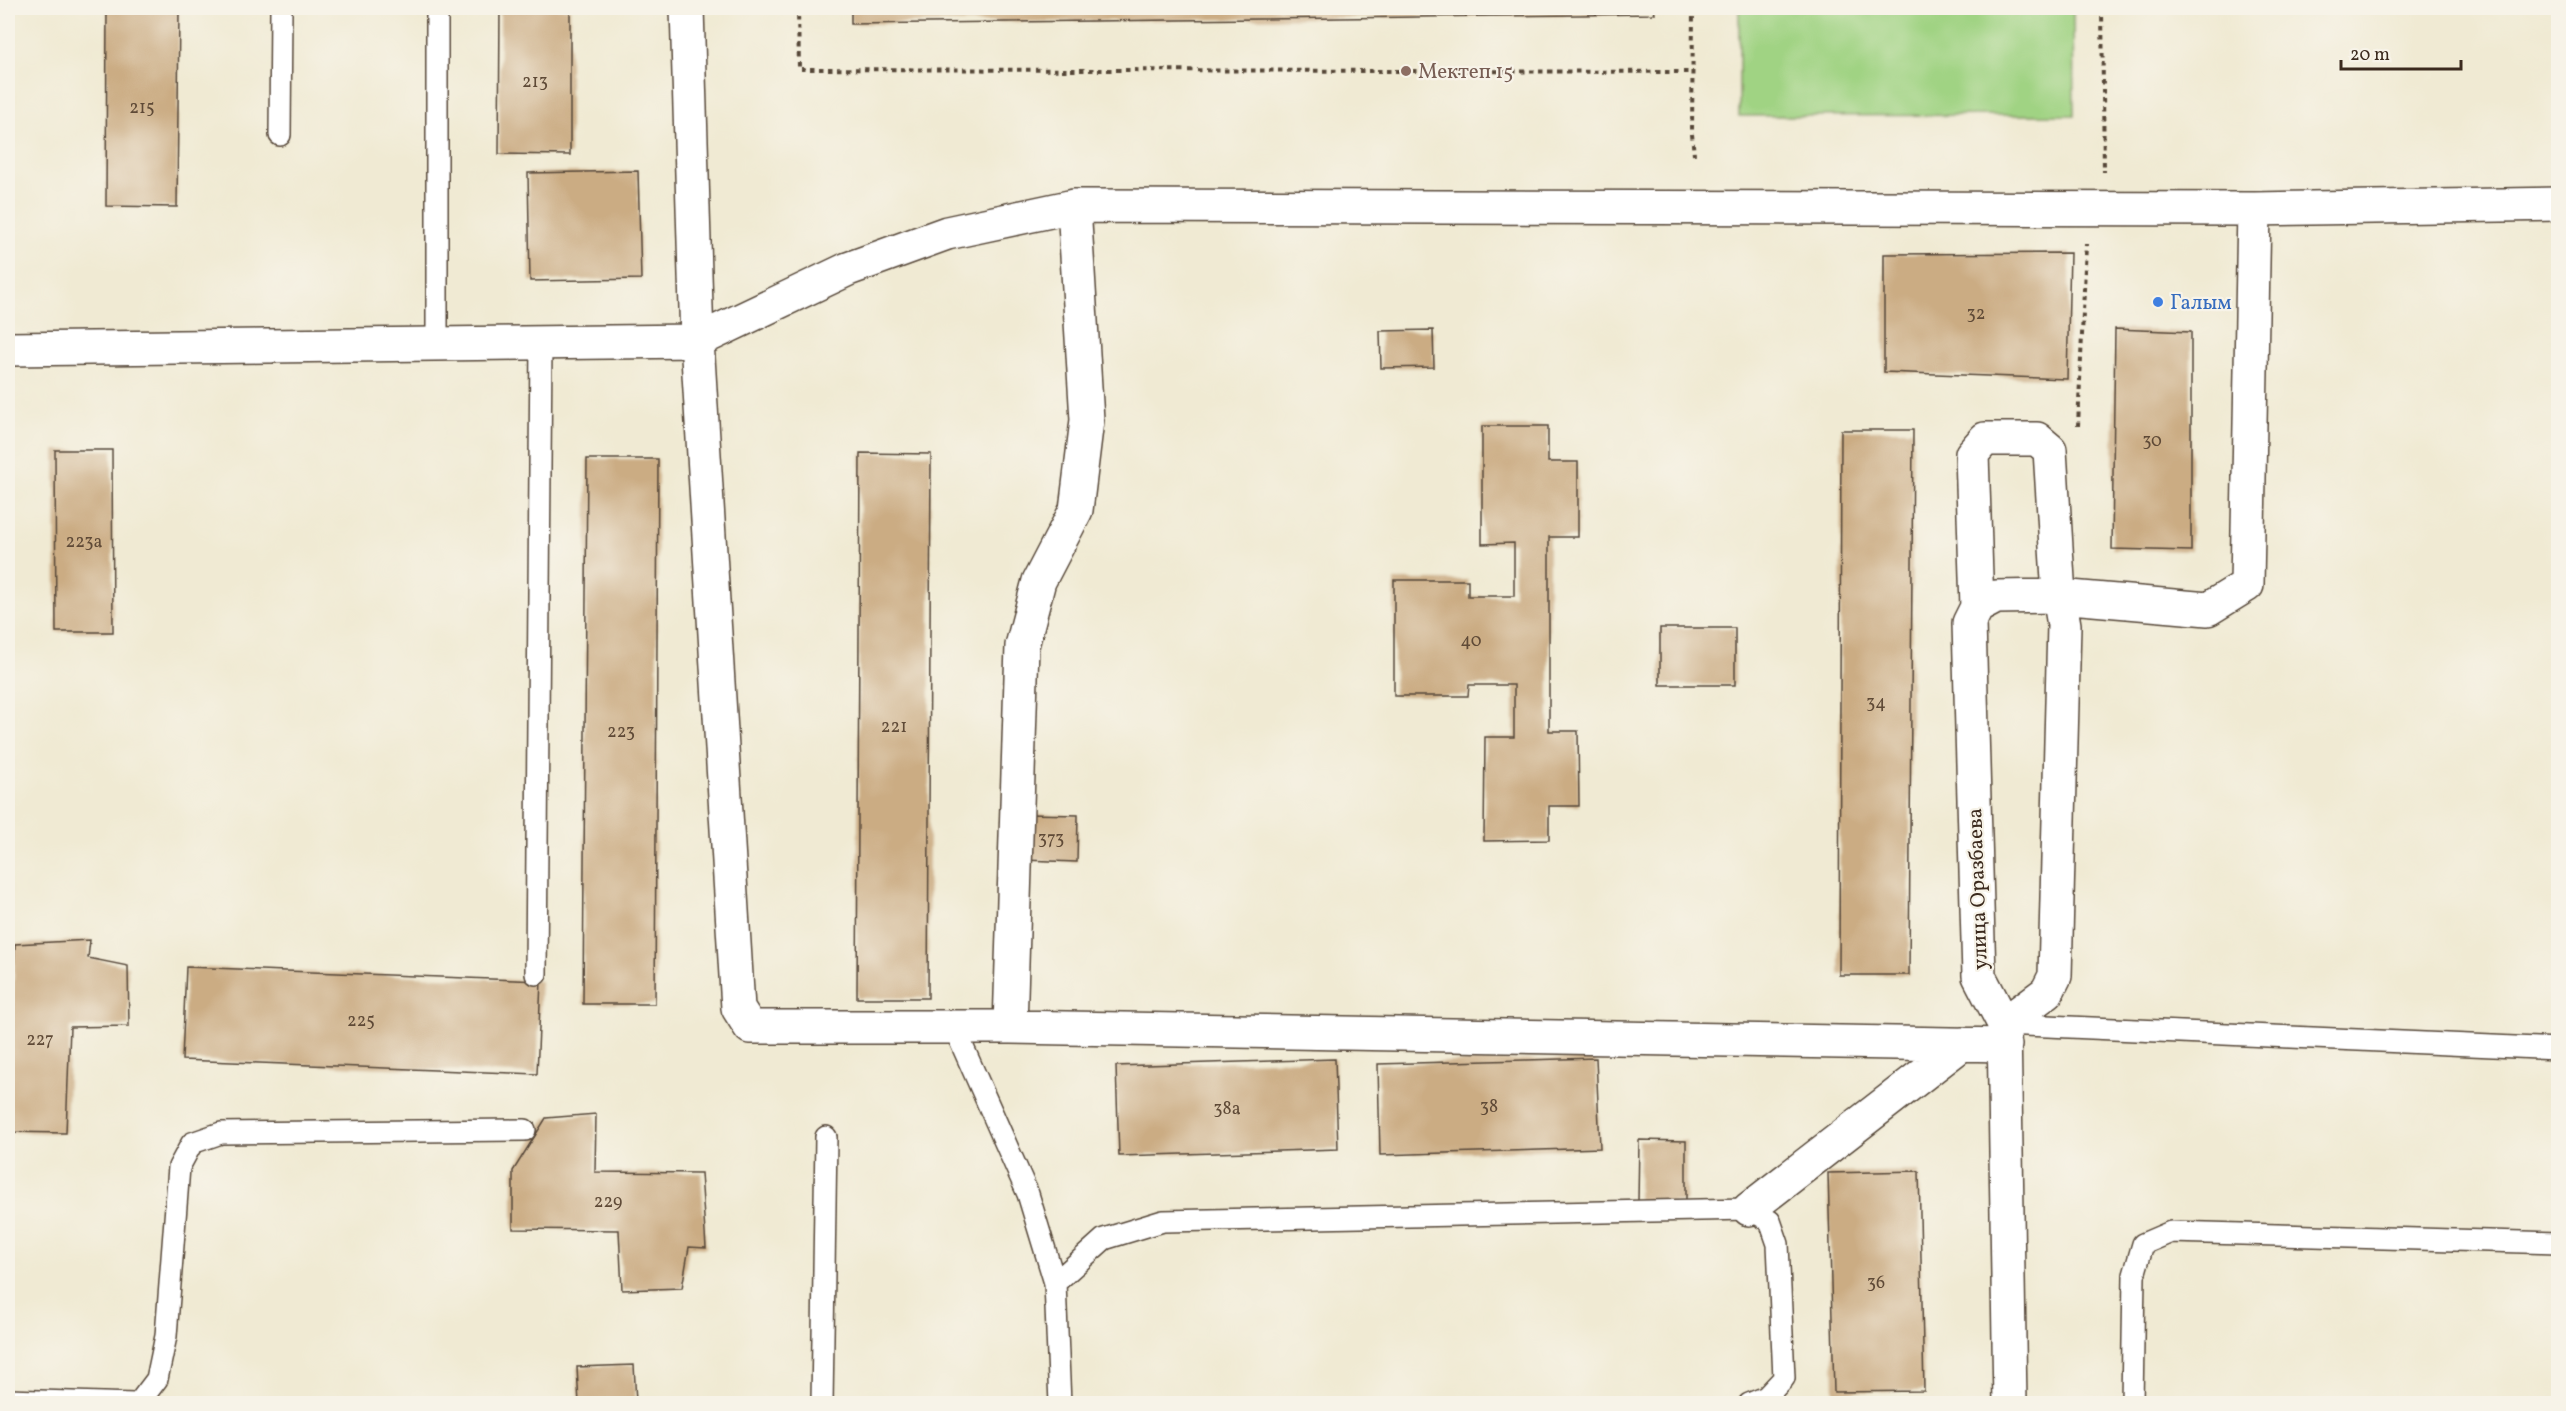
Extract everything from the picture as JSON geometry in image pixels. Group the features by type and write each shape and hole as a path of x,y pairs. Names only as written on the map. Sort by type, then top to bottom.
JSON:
{"street":[{"path":"687,8 697,341 738,1008 750,1028 1010,1027 1962,1044 2004,1034 2047,992 2055,976 2064,625 2059,596 2050,450"},
{"path":"8,349 541,341 697,341 848,269 936,237 1074,206 2254,209 2559,204"},
{"path":"1010,1027 1022,646 1039,580 1076,510 1086,420 1074,206"},
{"path":"1986,602 2059,596 2208,609 2247,585 2254,209"},
{"name":"улица Оразбаева","path":"2010,1404 2004,1034 1979,976 1969,623 1986,602 1971,454 1985,439 2037,439 2050,450"},
{"path":"1749,1209 1962,1044"}],"lane":[{"path":"280,135 281,8"},
{"path":"437,8 437,343"},
{"path":"536,974 541,341"},
{"path":"954,1027 1028,1194 1055,1283 1060,1404"},
{"path":"2004,1034 2559,1049"},
{"path":"8,1400 136,1404 157,1379 166,1336 179,1167 192,1143 221,1133 525,1131"},
{"path":"822,1404 826,1137"},
{"path":"1055,1283 1104,1239 1163,1221 1749,1209 1770,1221 1778,1244 1784,1378 1766,1397 1749,1404"},
{"path":"2132,1404 2134,1275 2143,1244 2171,1232 2559,1243"}],"path":[{"path":"798,8 799,69 1693,72"},
{"path":"1693,8 1692,134 1694,155"},
{"path":"2050,450 2078,434 2096,208 2102,8"}],"green space":[{"path":"1739,8 2073,8 2074,115 1739,116"}],"building":[{"path":"107,8 179,8 177,207 106,206"},
{"path":"500,8 570,8 570,155 499,154"},
{"path":"851,8 1654,8 1655,14 851,24"},
{"path":"638,171 641,279 530,281 528,173"},
{"path":"2070,253 2067,379 1884,372 1884,254"},
{"path":"2115,329 2191,332 2191,551 2112,549"},
{"path":"1433,330 1434,367 1381,368 1380,331"},
{"path":"1482,426 1548,426 1548,462 1578,462 1578,537 1549,537 1549,731 1578,731 1579,806 1549,806 1549,840 1484,841 1485,737 1514,737 1514,685 1469,685 1468,696 1394,696 1394,580 1468,580 1468,596 1514,596 1514,543 1482,544"},
{"path":"1841,430 1913,430 1909,975 1839,975"},
{"path":"55,450 112,450 113,632 56,632"},
{"path":"860,453 931,454 928,998 857,998"},
{"path":"587,459 658,459 655,1004 583,1004"},
{"path":"1660,628 1735,628 1735,685 1660,685"},
{"path":"1025,814 1078,815 1077,862 1024,860"},
{"path":"90,940 88,958 128,966 129,1026 70,1027 66,1133 8,1132 8,1050 11,1050 15,944"},
{"path":"186,967 541,981 537,1074 182,1060"},
{"path":"1596,1058 1600,1148 1380,1155 1378,1064"},
{"path":"1335,1059 1338,1149 1119,1156 1116,1066"},
{"path":"596,1114 595,1172 701,1173 706,1248 689,1247 682,1288 622,1290 619,1230 513,1229 513,1171 546,1118"},
{"path":"1639,1140 1686,1141 1686,1202 1638,1202"},
{"path":"1919,1171 1924,1391 1834,1392 1828,1173"},
{"path":"634,1365 636,1402 579,1404 577,1367"}],"place":[{"name":"Мектеп 15","path":"1406,71"},
{"name":"Галым","path":"2158,302"}]}
